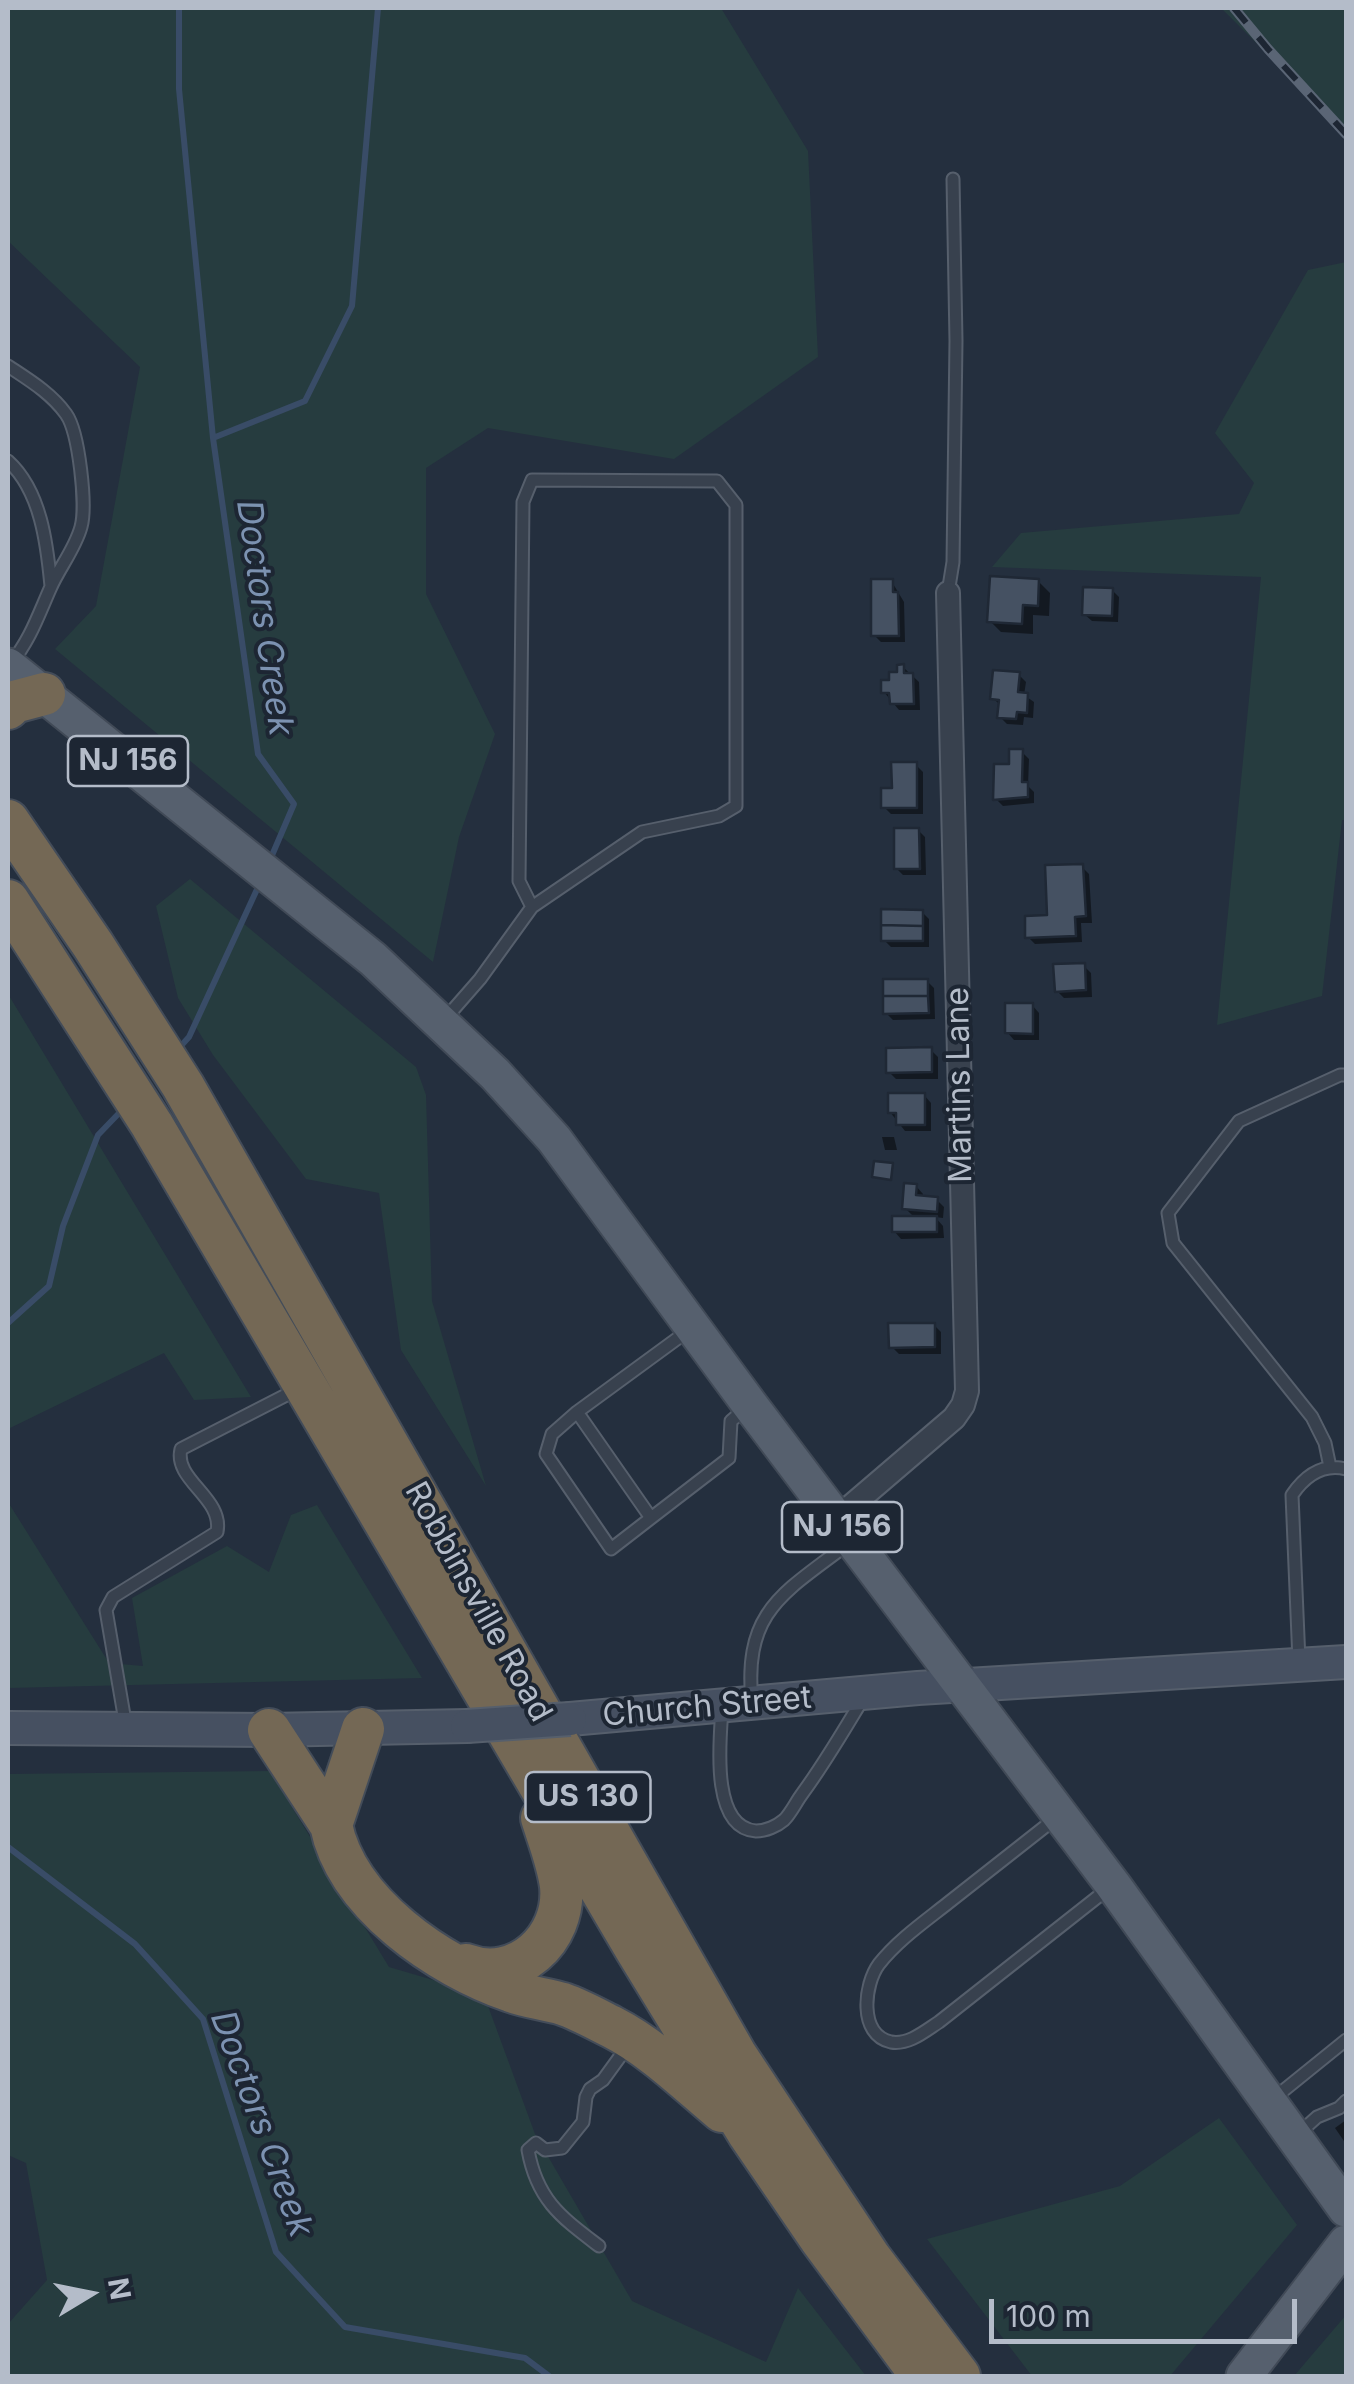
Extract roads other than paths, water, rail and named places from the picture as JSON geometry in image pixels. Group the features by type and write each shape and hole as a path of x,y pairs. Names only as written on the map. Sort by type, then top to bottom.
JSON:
{"highway":[{"name":"Robbinsville Road","path":"8,821 183,1086 735,2054 870,2258 958,2376"},
{"name":"Robbinsville Road","path":"8,901 123,1076 636,1949 749,2134 830,2253 922,2376"},
{"path":"331,1825 363,1728"},
{"path":"269,1730 331,1825 346,1867 388,1920 442,1956 512,1992 577,2010 632,2039 749,2134"},
{"path":"442,1956 476,1968 512,1967 529,1959 552,1930 560,1910 561,1890 521,1749"}],"main road":[{"name":"NJ 156","path":"8,666 26,701 248,857 373,959 443,1022 554,1139 1113,1886 1346,2208"},
{"path":"1244,2376 1346,2243"}],"street":[{"name":"Martins Lane","path":"844,1529 954,1418 968,1390 948,593"},
{"name":"Church Street","path":"8,1728 269,1730 467,1726 866,1693 1346,1662"}],"lane":[{"path":"948,593 953,562 956,342 953,179"},
{"path":"8,366 40,386 69,417 80,470 82,526 28,641 8,666"},
{"path":"8,461 31,497 46,537 51,586"},
{"path":"443,1022 532,907 642,832 720,816 736,806 736,506 717,480 532,480 524,502 520,882 532,907"},
{"path":"1330,1467 1325,1443 1312,1418 1172,1243 1168,1213 1238,1121 1346,1075"},
{"path":"692,1327 552,1434 546,1454 610,1549 729,1458 730,1421 750,1405"},
{"path":"126,1729 106,1610 113,1597 217,1532 219,1525 208,1499 180,1462 181,1448 305,1386"},
{"path":"577,1412 652,1518"},
{"path":"1299,1665 1292,1495 1304,1477 1330,1467 1346,1469"},
{"path":"844,1529 781,1595 755,1634 737,1703 720,1742 724,1797 731,1816 743,1828 756,1830 770,1829 784,1820 824,1765 866,1693"},
{"path":"1059,1815 921,1924 876,1967 866,1999 869,2019 878,2036 892,2042 910,2040 939,2022 1113,1886"},
{"path":"599,2246 549,2205 528,2150 536,2143 544,2150 562,2148 584,2122 590,2089 603,2080 632,2039"},
{"path":"1270,2102 1346,2040"},
{"path":"1295,2137 1317,2117 1346,2102"}],"waterway":[{"name":"Doctors Creek","path":"179,8 179,89 213,438 258,754 294,804 270,860"},
{"path":"213,438 305,401 352,306 378,8"},
{"name":"Doctors Creek","path":"179,1048 189,1037 259,885"},
{"name":"Doctors Creek","path":"8,1323 49,1286 63,1226 98,1135 123,1109"},
{"name":"Doctors Creek","path":"8,1847 135,1944 203,2019 276,2252 345,2327 525,2358 549,2376"}],"railway":[{"path":"1234,8 1346,134"}]}
